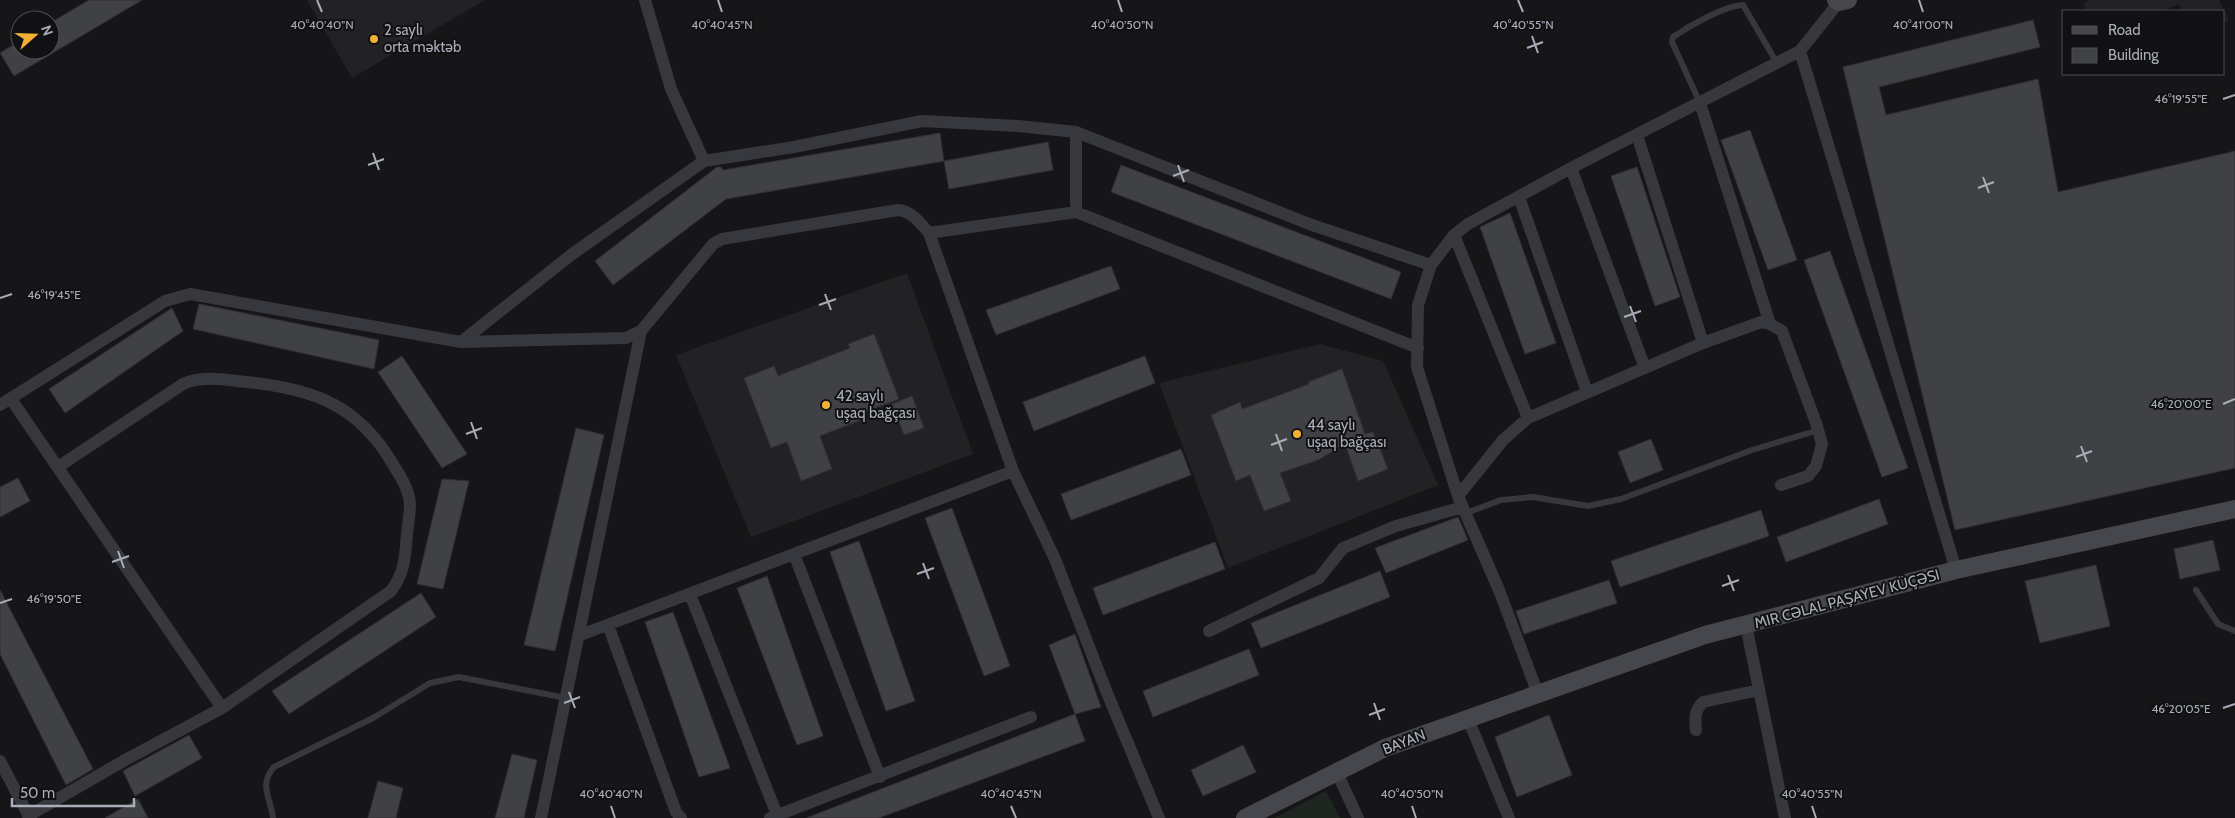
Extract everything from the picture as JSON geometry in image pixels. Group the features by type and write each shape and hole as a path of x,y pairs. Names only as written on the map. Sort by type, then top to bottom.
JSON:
{"street":[{"path":"645,0 671,89 704,161"},
{"path":"1538,694 1499,590 1462,505 1417,367 1418,305 1431,265 1454,235 1468,224 1571,168 1800,51 1841,1"},
{"path":"1800,51 1956,570"},
{"path":"1700,103 1770,324"},
{"path":"460,342 571,255 704,161 794,148 922,121 1018,126 1076,132 1312,225 1431,265"},
{"path":"1076,132 1076,212"},
{"path":"1637,135 1703,343"},
{"path":"1571,168 1645,368"},
{"path":"1518,197 1587,392"},
{"path":"222,708 58,467 6,402 166,301 190,294 460,342 626,338 640,331 713,244 722,239 898,210 910,214 929,233 1013,472 1055,559 1158,818"},
{"path":"929,233 1076,212 1418,348"},
{"path":"1454,235 1528,418"},
{"path":"1209,631 1319,578 1343,548 1396,526 1462,505 1503,440 1528,418 1703,343 1761,322 1770,324 1782,331 1822,444 1816,466 1808,476 1781,485"},
{"path":"541,818 640,331"},
{"path":"0,761 29,817 125,760 222,708 391,591 401,578 404,563 410,503 405,485 382,444 351,413 334,403 275,385 206,378 194,379 183,384 58,467"},
{"path":"578,636 1013,472"},
{"name":"MIR CƏLAL PAŞAYEV KÜÇƏSI","path":"1468,719 1705,635 1746,626 1956,570 2235,509"},
{"path":"794,554 880,777"},
{"path":"690,594 774,817 1031,717"},
{"path":"608,625 676,812 680,818"},
{"path":"1746,626 1785,818"},
{"path":"1696,730 1695,714 1697,708 1703,702 1759,690"},
{"path":"1468,719 1509,818"},
{"name":"BAYAN","path":"1245,818 1385,748 1468,719"},
{"path":"1337,773 1358,818"}],"lane":[{"path":"1700,103 1672,42 1673,37 1688,28 1722,12 1743,5 1777,63"},
{"path":"1462,505 1534,497 1588,506 1605,503 1621,499 1752,450 1818,430"},
{"path":"2196,590 2218,624 2235,631"},
{"path":"273,818 265,785 266,775 274,767 373,718 430,683 459,677 566,698"}],"shaded area":[{"name":"2 saylı orta məktəb","path":"307,0 485,0 352,78"},
{"path":"2089,0 2219,0 2224,10 2182,10 2179,4 2165,10 2086,10 2083,3"},
{"path":"2225,12 2229,20 2225,22"},
{"name":"42 saylı uşaq bağçası","path":"907,273 973,454 751,537 676,355"},
{"name":"44 saylı uşaq bağçası","path":"1320,344 1383,361 1438,485 1228,568 1159,383"},
{"path":"1326,791 1340,818 1275,818"}],"building":[{"path":"89,0 142,0 60,49 60,17"},
{"path":"2033,20 2040,47 1879,87 1886,115 2038,79 2058,192 2235,151 2235,468 1955,530 1843,67"},
{"path":"10,47 10,60 41,60 14,76 0,53"},
{"path":"1750,130 1797,260 1768,270 1721,140"},
{"path":"940,133 944,161 726,199 613,285 595,261 717,167 721,167 723,170"},
{"path":"1048,142 1053,170 949,189 944,161"},
{"path":"1121,165 1401,272 1391,299 1111,192"},
{"path":"1637,167 1680,297 1655,306 1611,176"},
{"path":"1510,213 1556,343 1525,354 1480,227"},
{"path":"1830,251 1908,468 1882,477 1804,260"},
{"path":"1111,266 1120,289 996,335 986,310"},
{"path":"199,304 379,340 374,369 193,329"},
{"path":"172,308 183,331 65,413 49,389"},
{"path":"874,334 899,399 859,414 861,420 820,436 832,469 801,481 787,442 771,448 744,378 774,366 778,376 850,348 848,344"},
{"path":"402,356 467,454 442,468 378,372"},
{"path":"1145,356 1155,383 1034,431 1023,402"},
{"path":"1342,369 1365,434 1373,432 1388,469 1358,481 1345,444 1318,460 1280,473 1291,501 1264,511 1250,475 1236,481 1211,415 1240,402 1242,409 1309,384 1308,382"},
{"path":"912,396 924,428 904,435 892,404"},
{"path":"576,428 604,435 555,651 524,645"},
{"path":"1651,439 1663,470 1630,483 1618,452"},
{"path":"1181,449 1191,475 1071,520 1061,494"},
{"path":"18,478 30,501 0,517 0,487"},
{"path":"442,479 469,481 443,589 417,584"},
{"path":"1879,499 1888,524 1786,562 1777,537"},
{"path":"952,508 1010,666 984,676 925,518"},
{"path":"1761,510 1769,536 1620,587 1611,561"},
{"path":"1458,517 1468,540 1386,573 1375,548"},
{"path":"2213,540 2220,570 2180,579 2174,549"},
{"path":"859,541 915,701 886,711 830,552"},
{"path":"1215,542 1225,569 1103,615 1093,588"},
{"path":"2096,565 2110,626 2040,643 2025,581"},
{"path":"1380,571 1390,597 1261,648 1251,623"},
{"path":"767,576 823,736 797,745 737,588"},
{"path":"1609,580 1617,603 1524,634 1516,611"},
{"path":"0,590 93,769 66,785 0,654"},
{"path":"421,593 436,617 289,714 272,691"},
{"path":"673,612 730,768 699,777 645,622"},
{"path":"1075,634 1101,707 1075,714 1049,645"},
{"path":"1249,649 1259,675 1153,717 1143,691"},
{"path":"1075,714 1085,741 879,818 806,818"},
{"path":"1549,715 1572,775 1517,797 1495,737"},
{"path":"189,735 202,758 135,796 123,771"},
{"path":"1243,745 1256,772 1203,796 1191,770"},
{"path":"512,754 537,760 524,818 495,818"},
{"path":"378,781 403,788 396,818 368,818"},
{"path":"138,799 148,818 105,818"}],"place":[{"name":"2 saylı orta məktəb","path":"374,39"},
{"name":"42 saylı uşaq bağçası","path":"826,405"},
{"name":"44 saylı uşaq bağçası","path":"1297,434"}]}
